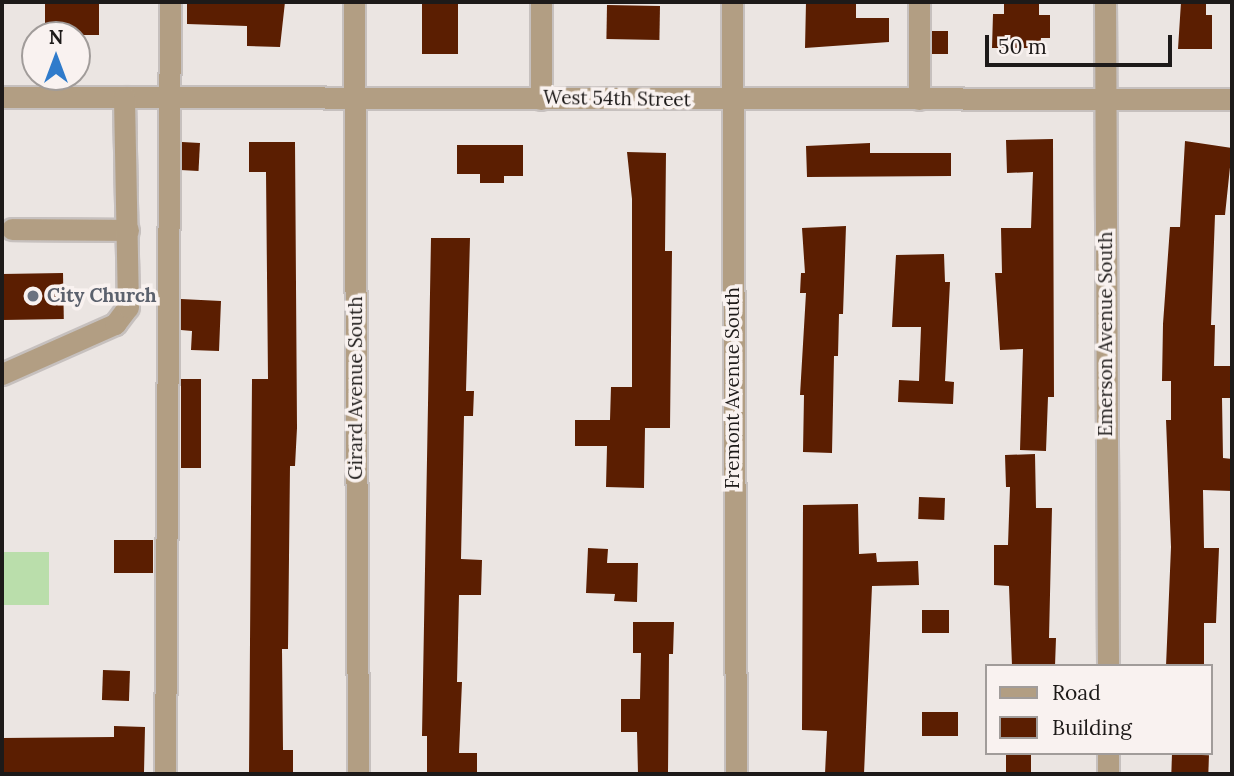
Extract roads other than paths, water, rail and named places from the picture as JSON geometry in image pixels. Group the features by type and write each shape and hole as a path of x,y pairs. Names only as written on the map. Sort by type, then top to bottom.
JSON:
{"street":[{"path":"165,774 170,2"},
{"name":"Girard Avenue South","path":"354,2 358,774"},
{"path":"541,2 541,99"},
{"name":"Fremont Avenue South","path":"732,2 736,774"},
{"path":"919,2 919,99"},
{"name":"Emerson Avenue South","path":"1105,2 1108,664"},
{"name":"West 54th Street","path":"2,97 1232,99"},
{"path":"2,374 115,324 128,307 124,97"},
{"path":"12,229 128,230"},
{"path":"1108,755 1108,774"}],"place":[{"name":"City Church","path":"33,296"}]}
